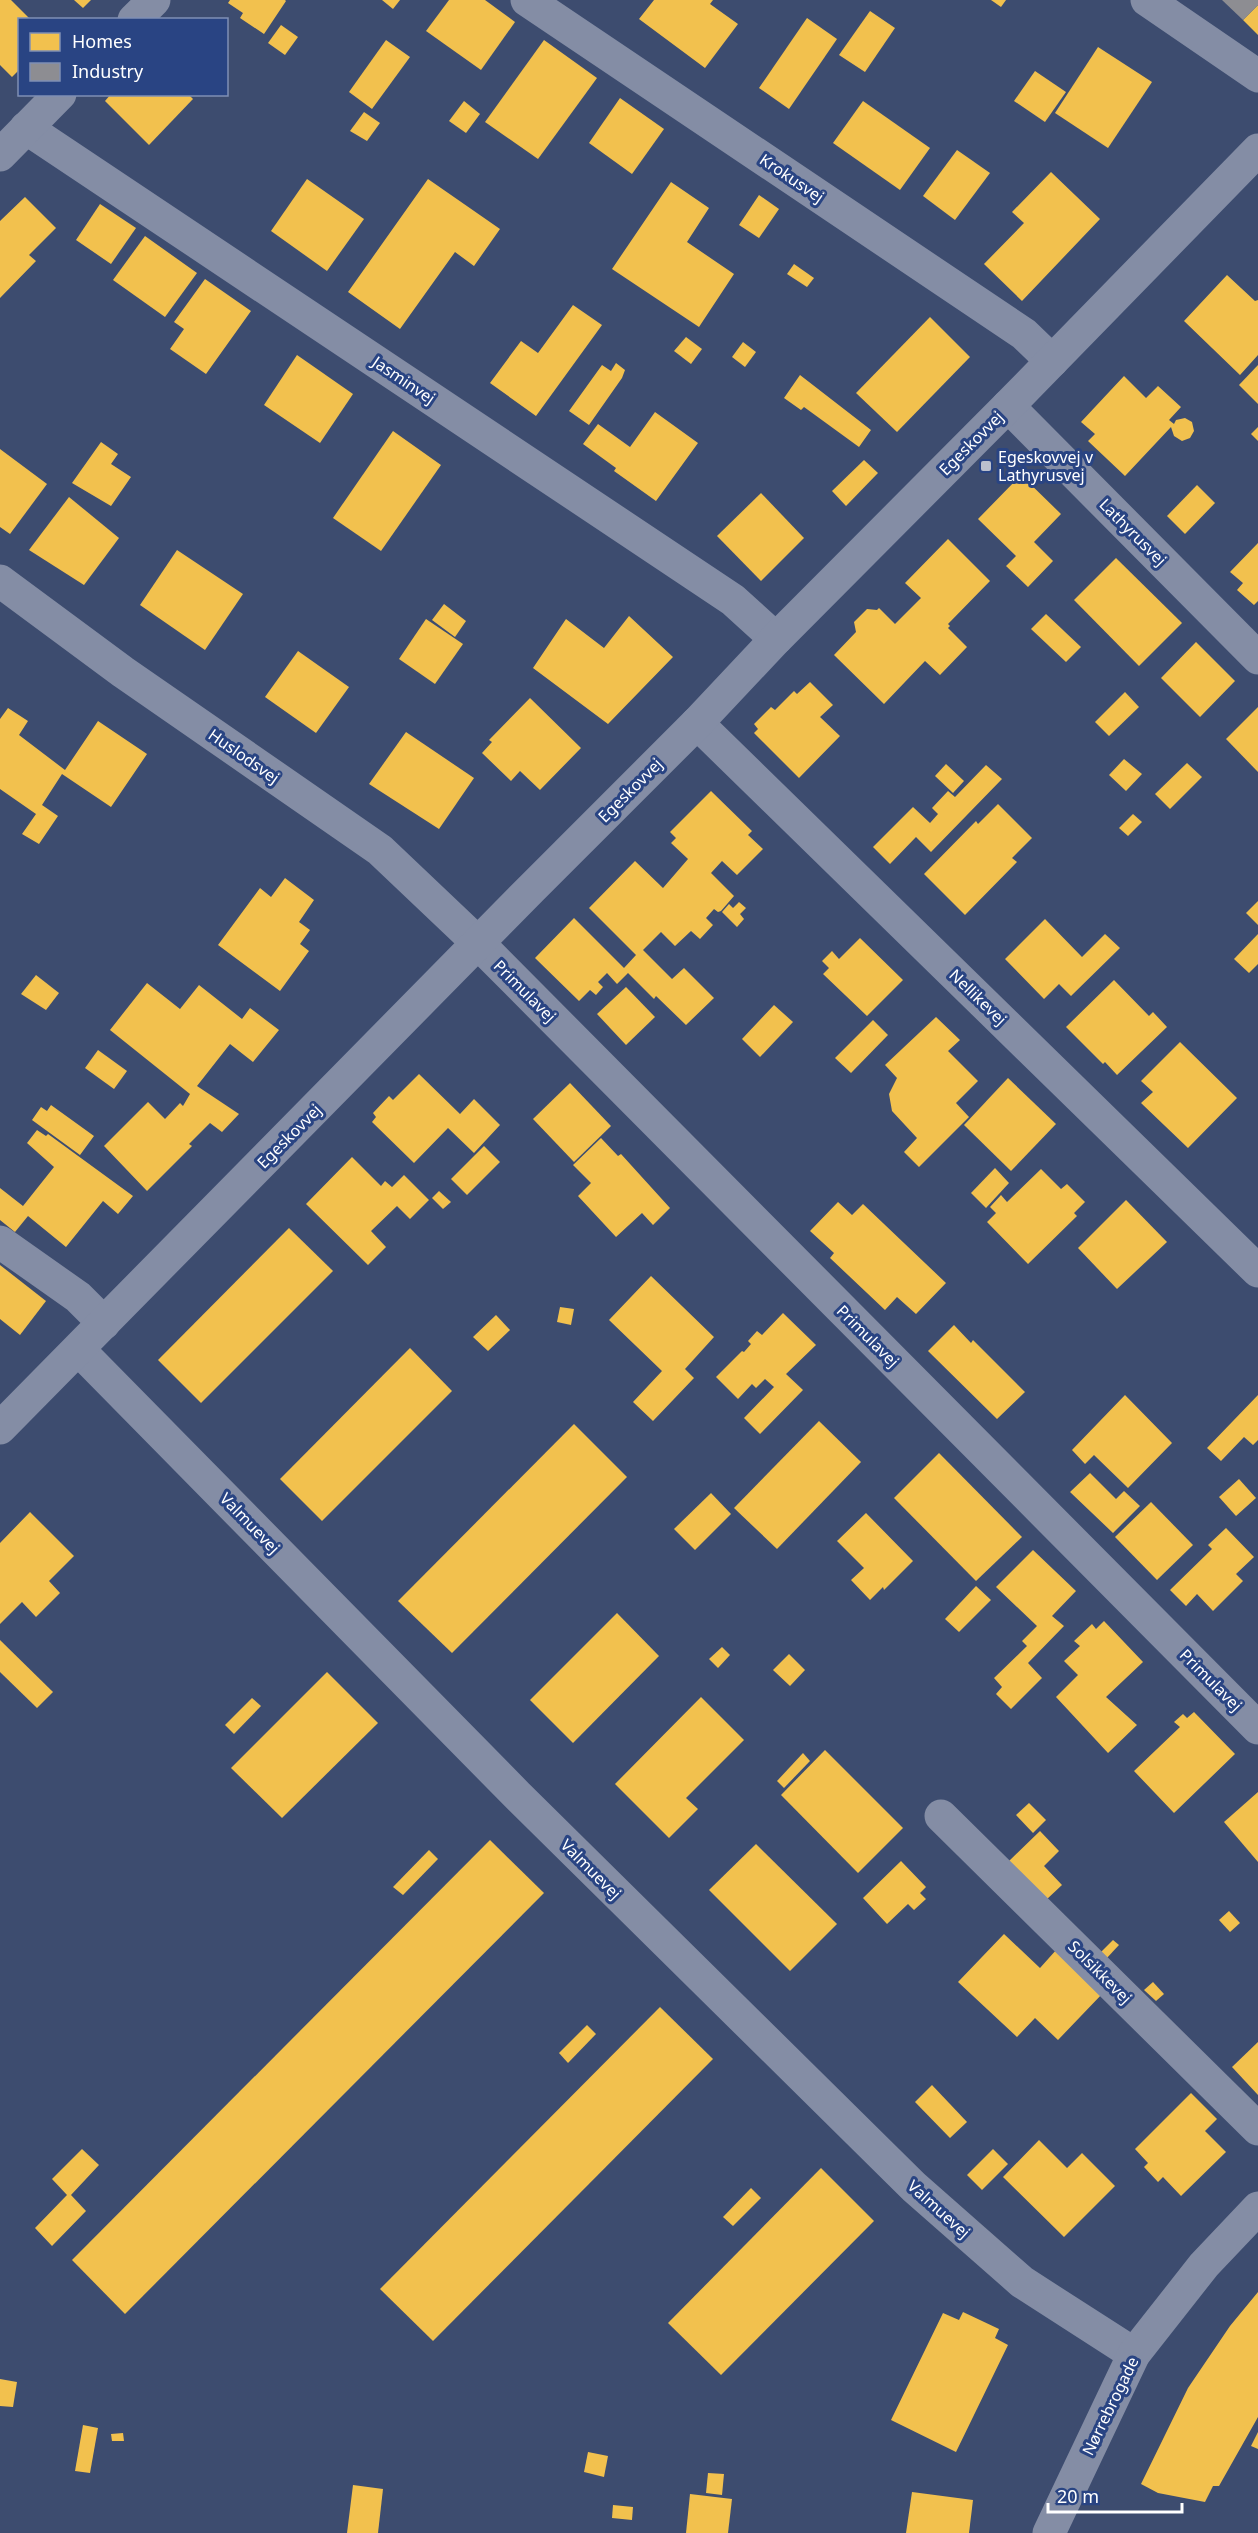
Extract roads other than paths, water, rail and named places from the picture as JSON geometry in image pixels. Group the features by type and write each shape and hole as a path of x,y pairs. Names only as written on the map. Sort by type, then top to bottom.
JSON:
{"street":[{"path":"136,18 153,0"},
{"name":"Krokusvej","path":"527,0 1024,334 1052,361"},
{"path":"1147,0 1258,76"},
{"path":"0,155 58,96"},
{"name":"Jasminvej","path":"26,128 734,600 776,639"},
{"name":"Egeskovvej","path":"0,1428 697,723 776,639 1258,150"},
{"name":"Lathyrusvej","path":"1008,406 1258,658"},
{"name":"Huslodsvej","path":"0,581 123,672 380,850 478,944"},
{"name":"Nellikevej","path":"697,723 1258,1271"},
{"name":"Primulavej","path":"478,944 1258,1728"},
{"path":"0,1242 78,1297 104,1323"},
{"name":"Valmuevej","path":"79,1350 517,1795 914,2187 1022,2282 1134,2354"},
{"name":"Solsikkevej","path":"941,1816 1258,2129"},
{"name":"Nørrebrogade","path":"1049,2533 1134,2354 1204,2265 1258,2208"}],"place":[{"name":"Egeskovvej v Lathyrusvej","path":"986,466"}]}
